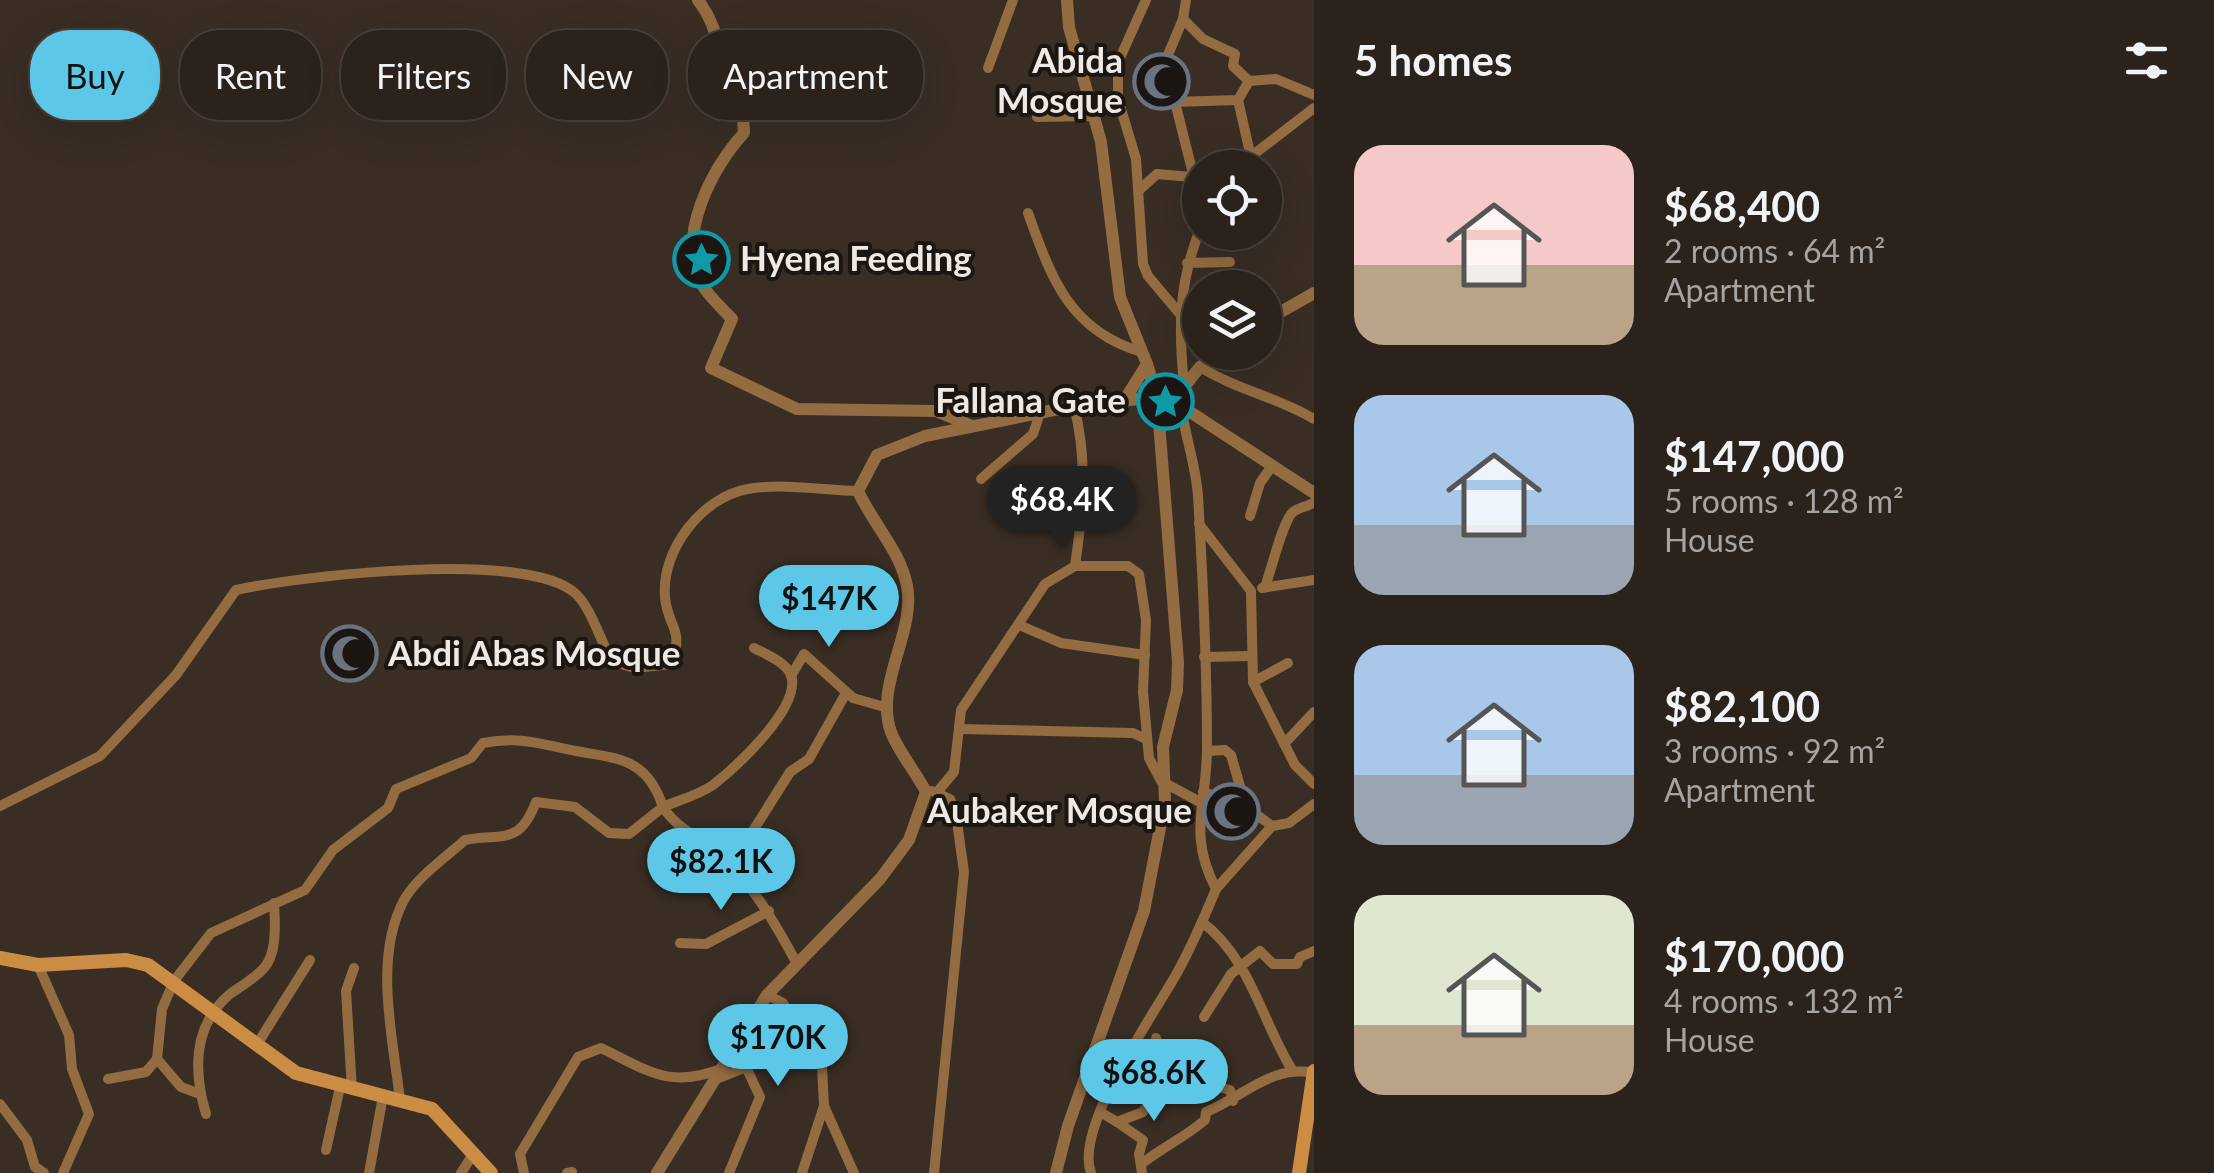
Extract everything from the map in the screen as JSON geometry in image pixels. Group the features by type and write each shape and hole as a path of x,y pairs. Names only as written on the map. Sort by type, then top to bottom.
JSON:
{"main road":[{"path":"0,958 38,966 138,961 174,981 296,1073 400,1100 440,1116 491,1173"},
{"path":"1299,1173 1309,1137 1314,1072"}],"street":[{"path":"698,0 720,39 728,78 744,110 744,133 726,152 702,203 692,248 701,283 732,319 712,368 797,409 936,410 974,427"},
{"path":"988,68 1013,0"},
{"path":"1056,1173 1068,1126 1144,911 1165,802 1161,781 1178,662 1157,397 1120,297 1094,116 1069,27 1067,0"},
{"path":"1146,0 1120,58 1118,99 1132,136 1143,264 1148,276 1180,314"},
{"path":"1184,150 1165,62 1183,20 1186,0"},
{"path":"1183,20 1203,39 1235,54 1233,66 1250,82"},
{"path":"1249,150 1238,100 1250,82 1276,79 1314,96"},
{"path":"1172,102 1238,100"},
{"path":"1254,150 1314,108"},
{"path":"1037,117 1094,116"},
{"path":"1137,192 1157,174 1182,176"},
{"path":"1028,212 1053,285 1092,329 1144,358"},
{"path":"1184,384 1180,314 1192,250"},
{"path":"1187,263 1230,262"},
{"path":"1282,312 1314,294"},
{"path":"1124,402 1144,358"},
{"path":"1198,370 1184,384 1176,404 1198,492 1207,751 1200,853 1216,889"},
{"path":"1203,370 1237,390 1280,398 1314,420"},
{"path":"858,490 877,455 926,436 1074,406 1157,397 1176,404 1314,493"},
{"path":"1074,406 1084,444 1084,505 1076,566"},
{"path":"980,478 1034,434 1040,413"},
{"path":"1250,516 1260,483 1272,466"},
{"path":"0,806 100,756 176,675 236,590 335,573 506,569 548,578 576,594 612,662 634,668 672,664 680,640 665,597 674,550 699,512 746,489 858,490"},
{"path":"858,490 873,524 900,558 908,592 888,708 891,732 932,792 950,799 964,872 934,1173"},
{"path":"1265,587 1281,547 1285,523 1294,510 1314,502"},
{"path":"1198,524 1251,591 1253,682 1295,765 1314,784"},
{"path":"657,1173 767,996 880,879 909,840 932,792 954,772 961,710 1044,584 1076,566 1128,566 1139,574 1146,620 1146,739 1154,774 1161,781 1201,797 1246,807 1272,826"},
{"path":"1251,591 1314,580"},
{"path":"1018,625 1061,643 1144,655"},
{"path":"400,1100 389,974 391,934 405,897 465,840 503,839 518,832 536,802 574,807 609,833 629,834 663,807 710,788 748,755 780,714 792,690 785,666 754,648"},
{"path":"791,676 804,654 846,693 888,708"},
{"path":"1204,658 1250,656"},
{"path":"1253,682 1288,664"},
{"path":"725,860 751,834 790,772 809,759 846,693"},
{"path":"1284,744 1314,712"},
{"path":"959,729 1133,733 1146,739"},
{"path":"108,1079 146,1072 157,1059 162,1009 174,981 211,933 305,890 333,850 388,808 396,789 471,758 482,743 532,738 574,751 619,756 644,775 672,821 725,860 768,911 796,962"},
{"path":"1207,751 1225,750 1231,755 1246,807"},
{"path":"1091,1173 1085,1156 1125,1058 1202,922 1216,889 1272,826 1289,823 1314,804"},
{"path":"206,1114 200,1094 197,1052 212,1009 266,965 275,934 274,903"},
{"path":"680,943 706,944 768,911"},
{"path":"1202,922 1240,968 1265,1008 1274,1041 1291,1068"},
{"path":"1204,1017 1231,974 1260,951 1273,964 1297,964 1300,957 1314,952"},
{"path":"256,1046 310,960"},
{"path":"38,966 69,1035 72,1069 88,1114 63,1173"},
{"path":"326,1150 346,1088 346,991 354,968"},
{"path":"767,996 784,1004 822,1066 824,1106 802,1173"},
{"path":"1118,1122 1143,1112 1168,1068 1156,1038"},
{"path":"524,1173 520,1154 578,1057 600,1048 670,1080 694,1080 726,1067"},
{"path":"1134,1048 1139,1069 1158,1086 1219,1084 1230,1090 1233,1101"},
{"path":"157,1059 182,1087 200,1094"},
{"path":"716,1080 746,1067 760,1097 729,1173"},
{"path":"1102,1113 1143,1140 1139,1154 1143,1167 1169,1143 1178,1143 1205,1120 1206,1112 1291,1068 1314,1072"},
{"path":"369,1173 383,1096"},
{"path":"0,1104 27,1140 35,1167 44,1173"},
{"path":"824,1106 854,1173"},
{"path":"461,1173 472,1156"}],"place":[{"name":"Abida Mosque","path":"1162,81"},
{"name":"Hyena Feeding","path":"701,259"},
{"name":"Fallana Gate","path":"1165,401"},
{"name":"Abdi Abas Mosque","path":"349,654"},
{"name":"Aubaker Mosque","path":"1231,811"}]}
